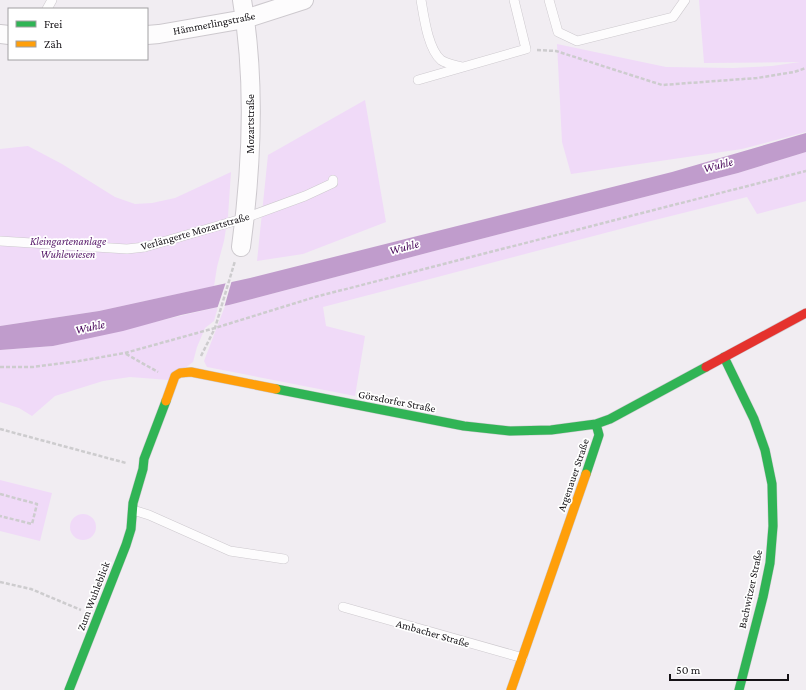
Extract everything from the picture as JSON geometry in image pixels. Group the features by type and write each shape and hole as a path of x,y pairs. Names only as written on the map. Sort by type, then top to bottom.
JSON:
{"street":[{"name":"Mozartstraße","path":"241,247 250,159 251,105 248,49 242,0"},
{"name":"Hämmerlingstraße","path":"148,35 245,19 304,0"},
{"path":"596,424 610,419 806,313"},
{"name":"Bachwitzer Straße","path":"724,356 754,419 765,450 772,484 773,526 770,563 763,597 739,690"},
{"path":"173,381 175,376 180,373 195,373"},
{"name":"Görsdorfer Straße","path":"195,373 464,426 510,431 550,430 596,424"},
{"name":"Zum Wuhleblick","path":"69,690 126,545 131,529 132,509 143,469 144,459 173,381"},
{"name":"Argenauer Straße","path":"511,690 600,435 596,424"}],"lane":[{"path":"421,0 427,30 434,52 442,60 463,67"},
{"path":"418,80 526,49 514,0"},
{"path":"549,0 558,32 577,41 673,17 685,0"},
{"name":"Verlängerte Mozartstraße","path":"0,241 127,250 145,247 245,218 306,196 333,183 333,180"},
{"path":"132,509 230,551 284,559"},
{"name":"Ambacher Straße","path":"343,607 523,658"}],"path":[{"path":"526,49 556,51 662,85 757,78 794,72 806,68"},
{"path":"0,367 33,367 125,353 215,328 315,297 806,171"},
{"path":"195,373 200,358 215,328 231,274"},
{"path":"125,353 173,381"},
{"path":"0,429 125,462 143,469"},
{"path":"0,494 37,504 32,524 0,516"},
{"path":"0,582 31,589 87,612"}],"green space":[{"path":"699,0 806,0 806,132 742,149 571,174 562,142 557,44 666,67 733,68 772,66 800,62 704,63"},
{"path":"365,100 386,222 303,254 257,261 268,155"},
{"name":"Kleingartenanlage Wuhlewiesen","path":"28,146 62,164 115,197 135,204 152,203 175,198 231,172 228,216 214,286 99,311 0,326 0,149"},
{"path":"806,152 806,201 757,214 747,197 323,307 326,326 365,336 355,396 207,367 204,361 225,306 738,173"},
{"path":"218,307 214,321 205,328 197,347 193,362 169,380 130,377 103,381 55,396 32,416 19,408 0,402 0,350 53,346"},
{"path":"0,480 52,493 40,541 0,531"},
{"path":"83,514 92,518 96,527 92,536 83,540 74,536 70,527 74,518"}],"water":[{"name":"Wuhle","path":"806,133 806,152 738,173 123,331 53,346 0,350 0,326 99,311 250,278 672,172"}],"pier":[{"path":"232,280 224,308 217,309 226,282"}],"traffic: fast":[{"path":"724,357 754,419 765,450 772,484 773,526 770,563 763,597 739,690"},
{"path":"276,389 464,426 510,431 551,430 596,424 610,419 706,367"},
{"path":"69,690 126,545 131,529 133,503 143,469 144,459 166,401"},
{"path":"586,474 599,435 596,424"}],"traffic: slow":[{"path":"166,401 175,376 180,373 191,372 276,389"},
{"path":"511,690 586,474"}],"traffic: jam":[{"path":"706,367 806,313"}]}
